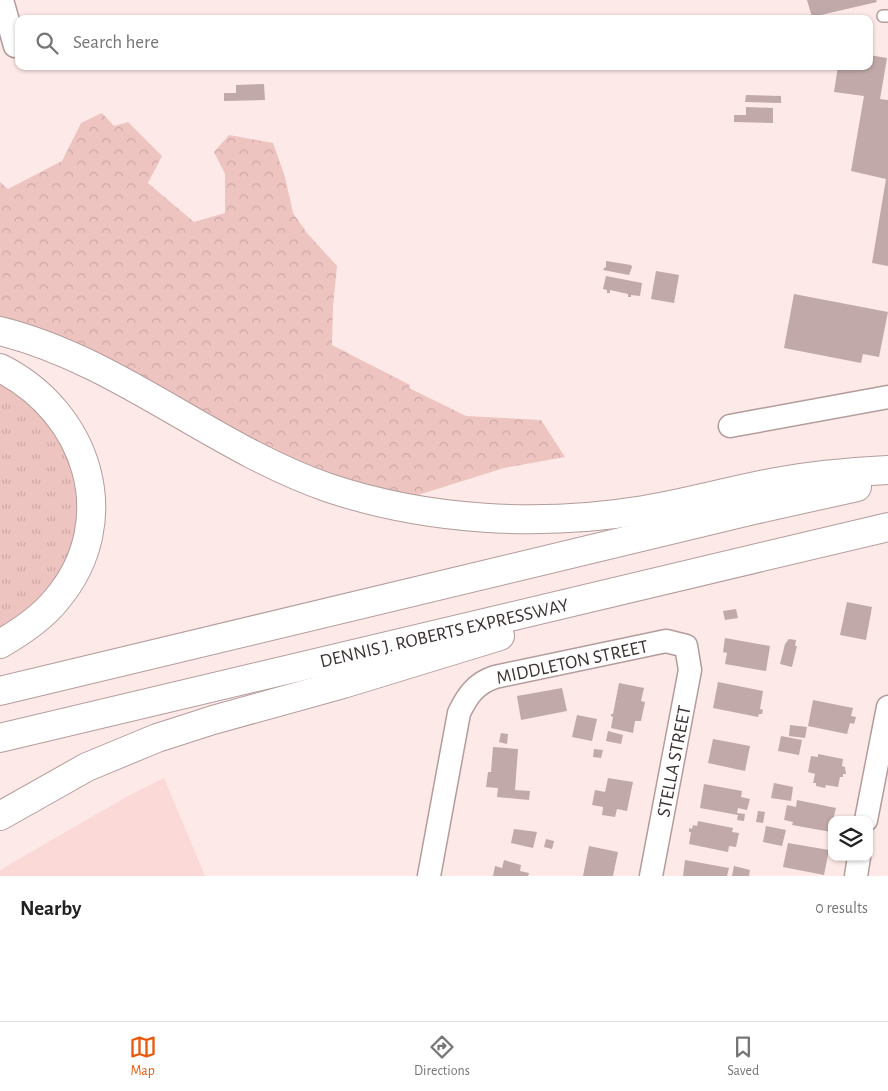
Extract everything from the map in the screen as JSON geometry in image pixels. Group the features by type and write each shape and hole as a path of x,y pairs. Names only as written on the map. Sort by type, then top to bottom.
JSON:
{"highway":[{"path":"0,331 54,348 86,362 249,452 303,478 360,497 413,509 503,518 540,519 608,515 676,504 774,482 815,476 888,470"},
{"path":"0,368 31,386 68,427 84,460 91,496 88,534 80,561 68,584 45,612 0,644"},
{"path":"0,691 754,510 888,480"},
{"name":"DENNIS J. ROBERTS EXPRESSWAY","path":"0,740 33,730 888,528"},
{"path":"0,816 87,767 157,738 213,720 343,684 748,560"}],"street":[{"path":"2,0 15,43"},
{"path":"730,426 888,396"},
{"name":"MIDDLETON STREET","path":"428,876 459,713 467,698 479,684 514,672 655,642 666,641 686,646"},
{"name":"STELLA STREET","path":"651,876 690,670 686,646"},
{"path":"867,816 888,707"},
{"path":"856,876 858,861"}],"shaded area":[{"path":"164,778 205,876 0,876 0,870 128,796"}],"green space":[{"path":"102,113 114,126 128,122 162,156 148,183 194,222 225,213 225,174 214,152 229,135 273,143 285,177 293,213 307,233 337,266 332,345 410,385 409,388 466,416 541,420 565,457 504,468 386,505 0,334 0,182 8,189 62,161 81,123"},
{"path":"0,376 72,443 84,549 0,653"}],"building":[{"path":"807,0 876,0 877,2 821,15 811,15"},
{"path":"873,56 887,58 880,99 888,100 888,266 872,263 886,179 851,171 864,96 834,92 837,70 873,70"},
{"path":"264,84 265,100 224,101 224,93 236,93 236,85"},
{"path":"746,95 781,96 781,103 745,102"},
{"path":"746,107 773,108 773,123 734,122 734,115 746,115"},
{"path":"606,261 631,265 629,275 603,270 606,268"},
{"path":"656,271 679,275 674,303 651,299"},
{"path":"606,276 642,283 640,296 631,295 631,297 628,297 628,294 610,290 610,293 607,293 607,290 603,289"},
{"path":"794,294 888,312 879,357 863,354 861,363 784,348"},
{"path":"847,602 872,607 866,640 840,635"},
{"path":"736,609 738,618 725,620 723,611"},
{"path":"725,638 770,646 766,671 725,664 727,653 723,652"},
{"path":"789,639 796,640 795,646 797,646 792,667 780,664 785,644"},
{"path":"718,682 763,691 760,709 763,710 762,714 759,714 758,717 713,708"},
{"path":"619,683 644,688 641,701 645,702 641,721 635,721 633,733 611,728 613,717 611,714 613,714"},
{"path":"562,688 567,711 521,720 517,696"},
{"path":"813,700 853,708 851,716 856,717 854,724 850,723 847,734 808,726"},
{"path":"577,715 597,719 592,741 572,737"},
{"path":"790,725 807,727 805,738 789,736"},
{"path":"608,731 623,735 621,744 606,741"},
{"path":"501,733 508,734 507,744 499,742"},
{"path":"781,736 802,740 799,755 778,751"},
{"path":"713,739 750,746 745,771 708,763"},
{"path":"493,747 518,749 515,790 530,791 529,800 497,797 498,788 486,787 488,772 491,772"},
{"path":"594,749 603,750 601,758 593,757"},
{"path":"818,754 843,759 842,766 845,767 846,774 840,777 838,787 826,785 825,788 816,786 816,783 813,783 815,774 808,772 811,756 818,757"},
{"path":"608,778 633,782 627,811 617,809 615,817 602,815 603,807 592,805 595,790 605,792"},
{"path":"774,783 793,787 791,801 771,798"},
{"path":"704,784 742,791 741,797 750,799 747,810 738,808 737,813 745,814 744,821 737,820 738,815 700,808"},
{"path":"797,800 836,808 834,816 828,816 828,831 792,825 793,822 784,820 787,805 796,807"},
{"path":"758,811 765,812 763,823 756,822"},
{"path":"698,821 733,828 732,832 739,833 736,847 729,846 728,852 689,844 691,832 689,832 689,828 692,829 693,825 697,826"},
{"path":"766,826 786,830 782,846 763,842"},
{"path":"514,829 537,832 533,848 511,843"},
{"path":"546,839 554,841 552,849 544,847"},
{"path":"788,843 828,850 824,875 783,867"},
{"path":"589,846 618,852 613,876 583,876"},
{"path":"504,860 521,865 520,871 529,873 528,876 493,876 495,866 502,868"},
{"path":"685,860 729,868 727,876 683,876"},
{"path":"734,866 750,870 749,876 732,876"}]}
